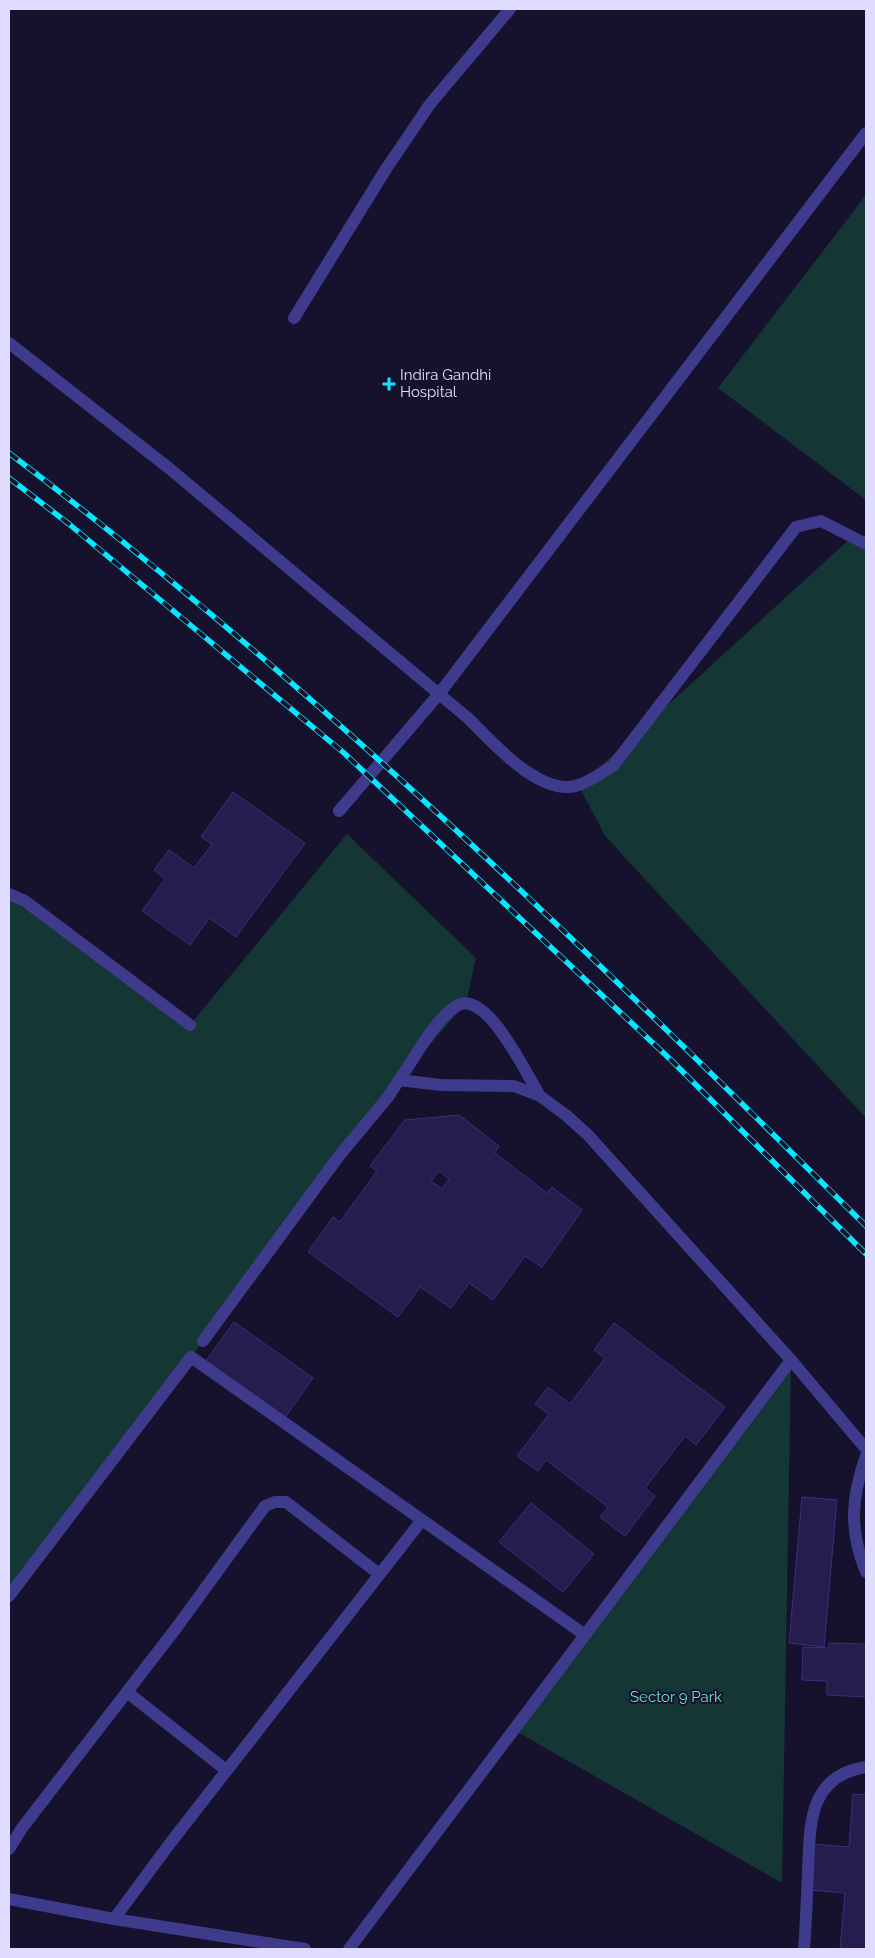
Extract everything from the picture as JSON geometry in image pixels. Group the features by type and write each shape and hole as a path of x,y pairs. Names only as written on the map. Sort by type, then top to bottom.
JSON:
{"street":[{"path":"294,318 386,169 430,104 510,9"},
{"path":"339,811 439,694 866,133"},
{"path":"9,343 170,469 439,694 510,760 552,786 579,786 613,766 796,527 821,521 866,544"},
{"path":"9,894 25,901 190,1025"},
{"path":"203,1342 339,1156 388,1098 444,1018 456,1006 466,1003 478,1006 495,1022 540,1096"},
{"path":"399,1080 441,1085 514,1086 540,1096 588,1135 791,1360 866,1449"},
{"path":"9,1596 191,1358 585,1635"},
{"path":"349,1949 791,1360"},
{"path":"866,1456 856,1485 854,1509 854,1532 866,1572"},
{"path":"9,1849 265,1506 275,1502 286,1502 380,1574"},
{"path":"114,1919 226,1770 422,1520"},
{"path":"127,1692 226,1770"},
{"path":"804,1949 811,1817 820,1795 831,1784 846,1774 866,1768"},
{"path":"9,1898 114,1919 305,1949"}],"green space":[{"path":"866,195 866,500 718,388"},
{"path":"853,536 866,546 866,1118 605,836 579,786"},
{"path":"347,834 476,958 466,1003 399,1080 9,1600 9,895 190,1025"},
{"name":"Sector 9 Park","path":"791,1360 782,1883 512,1729"}],"building":[{"path":"233,792 305,843 236,937 209,918 190,945 142,911 165,879 154,870 169,850 194,868 212,844 201,837"},
{"path":"459,1115 499,1146 495,1153 547,1193 552,1187 582,1210 542,1267 525,1256 493,1300 469,1283 451,1308 420,1287 398,1317 308,1252 333,1217 340,1222 377,1171 370,1166 405,1120","holes":["439,1171 449,1179 442,1189 431,1181"]},
{"path":"234,1322 313,1378 284,1419 205,1362"},
{"path":"614,1323 725,1407 696,1445 685,1436 645,1488 655,1496 625,1536 600,1517 608,1507 546,1460 538,1471 517,1456 549,1414 535,1404 548,1387 570,1404 605,1358 594,1350"},
{"path":"802,1497 837,1500 824,1647 789,1643"},
{"path":"531,1503 594,1554 563,1592 499,1542"},
{"path":"829,1643 866,1644 866,1697 827,1695 827,1681 802,1680 803,1647 829,1648"},
{"path":"853,1794 866,1795 866,1949 840,1949 845,1893 809,1890 812,1844 849,1847"}],"railway":[{"path":"9,453 123,542 343,728 556,923 866,1226"},
{"path":"9,478 69,524 344,753 671,1060 866,1254"}],"place":[{"name":"Indira Gandhi Hospital","path":"389,384"}]}
